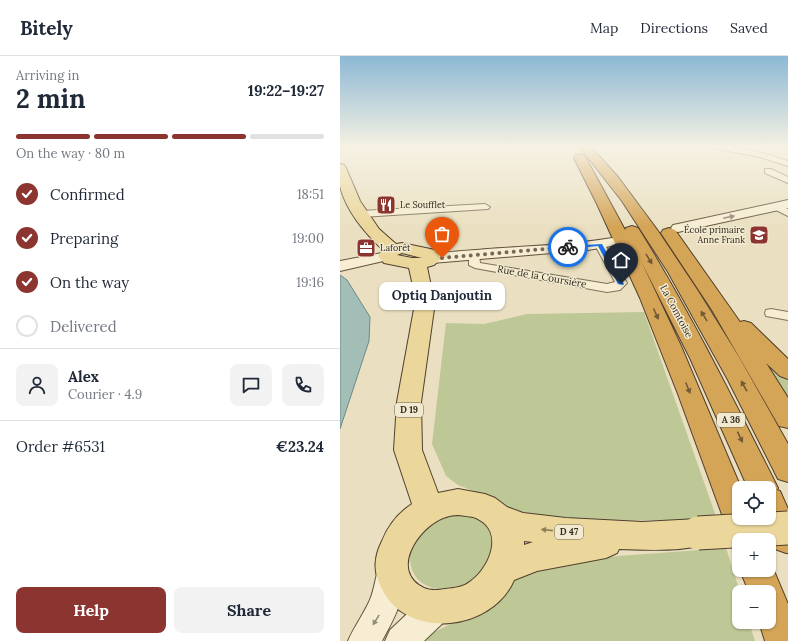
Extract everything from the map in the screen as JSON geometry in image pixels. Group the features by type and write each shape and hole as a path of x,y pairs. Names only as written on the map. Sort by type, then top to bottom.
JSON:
{"highway":[{"path":"590,173 610,213 673,352 743,533"},
{"name":"La Comtoise","path":"594,173 654,268 698,352 760,481"},
{"name":"La Comtoise","path":"602,173 625,195 675,268 724,349 788,470"},
{"path":"619,173 646,203 701,278 758,344 788,371"},
{"path":"701,278 788,419"},
{"path":"776,516 788,544"},
{"path":"776,620 784,641"}],"main road":[{"path":"342,173 353,201 373,232 390,253 390,259 425,261"},
{"name":"D 19","path":"425,261 418,273 422,286 424,308 409,402 408,450 429,509"},
{"path":"467,502 484,507 498,517 507,532 509,540 508,559 504,568 488,590 477,598 457,606 436,608 422,606 401,592 395,582 391,560 398,539 411,522 429,509 448,503 467,502"},
{"name":"D 47","path":"498,517 521,527 566,532 642,536 788,528"},
{"name":"D 47","path":"504,568 546,553 642,536"}],"street":[{"path":"771,173 788,180"},
{"path":"361,214 446,208 486,207"},
{"path":"678,228 784,208"},
{"path":"425,261 474,254 606,243"},
{"name":"Rue de la Coursière","path":"474,254 475,264 544,276 563,281 607,288 616,287 621,284 606,243"},
{"path":"340,266 390,253"},
{"path":"771,313 788,316"},
{"path":"364,641 384,606 392,570"},
{"path":"401,641 436,608"}],"green space":[{"path":"644,312 717,519 618,521 525,518 515,513 500,501 458,485 446,476 432,444 446,323 484,324 527,314"},
{"path":"760,354 788,376 788,398"},
{"path":"445,515 476,515 490,527 496,545 483,574 461,586 441,589 423,583 416,577 412,568 410,554 416,536 427,526"},
{"path":"726,548 732,567 732,577 735,577 738,585 732,585 732,629 751,629 755,641 422,641 434,632 484,608 514,581 532,569 551,561"}],"water":[{"path":"340,275 347,280 370,317 369,341 340,429"}],"way so far":[{"path":"442,258 568,247"}],"place":[{"name":"Le Soufflet","path":"386,205"},
{"name":"École primaire Anne Frank","path":"759,235"},
{"name":"Laforêt","path":"366,248"},
{"name":"Optiq Danjoutin","path":"442,258"}],"route":[{"path":"568,247 600,245 621,284"}]}
